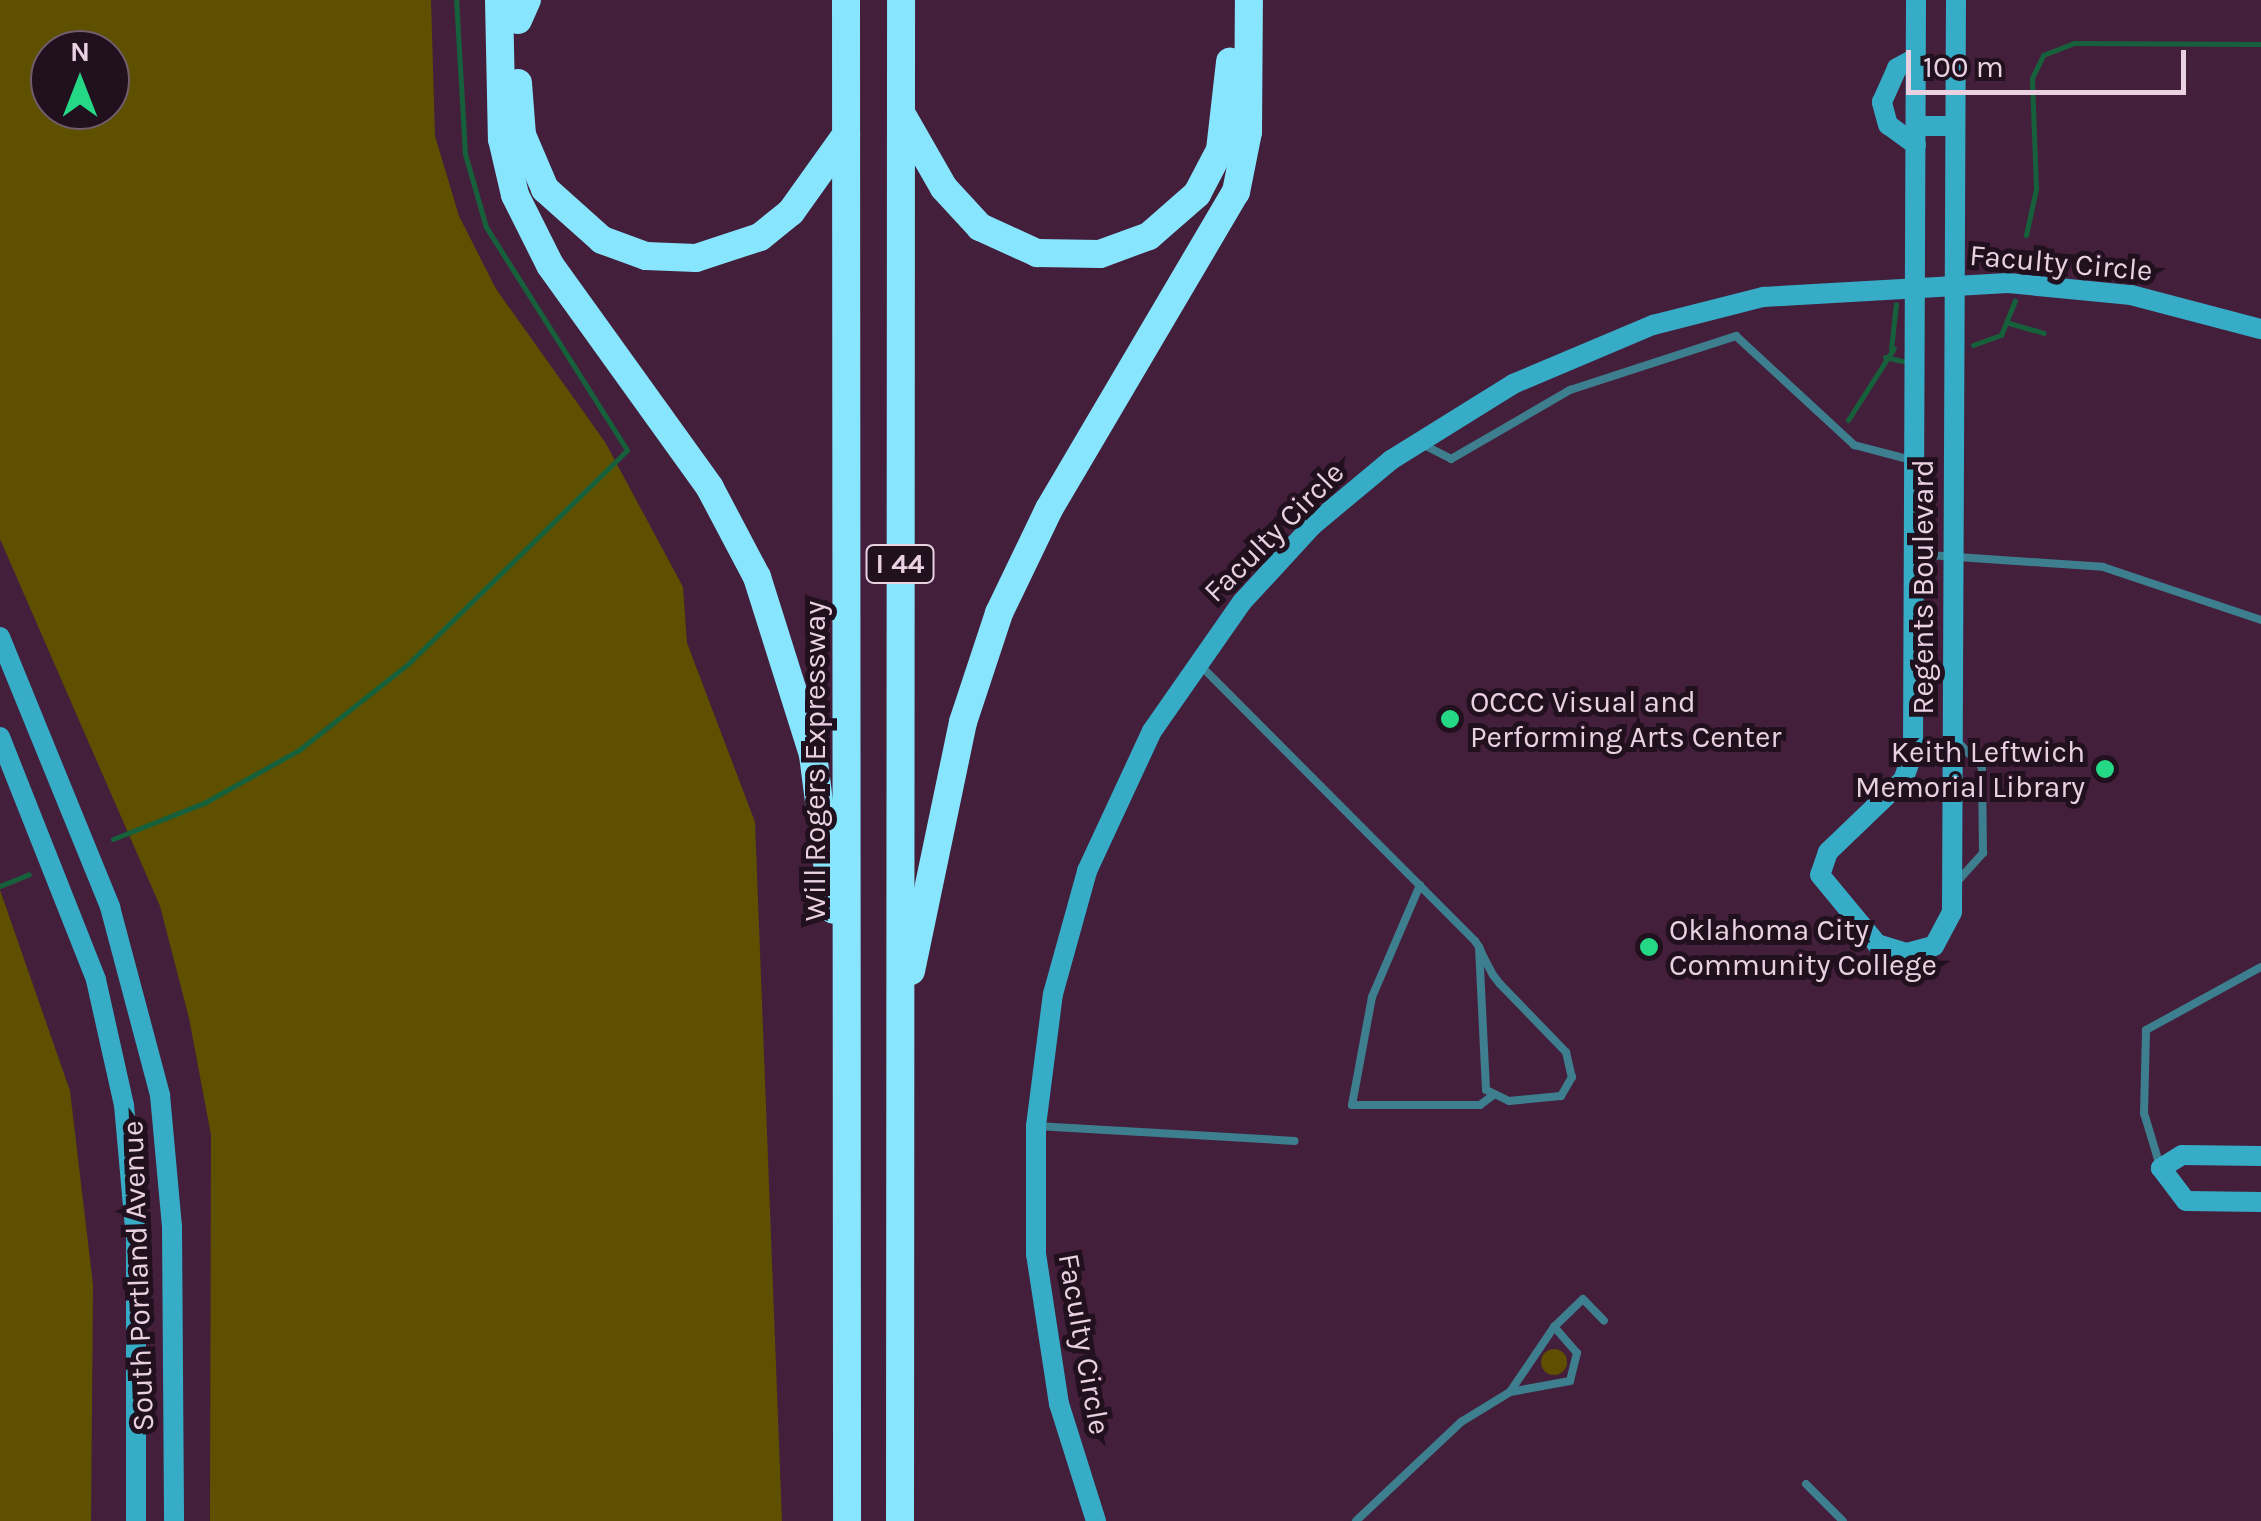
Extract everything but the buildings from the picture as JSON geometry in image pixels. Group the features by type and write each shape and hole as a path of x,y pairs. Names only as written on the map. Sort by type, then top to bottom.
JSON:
{"highway":[{"name":"Will Rogers Expressway","path":"846,0 847,1521"},
{"name":"I 44","path":"900,0 900,1521"},
{"path":"900,112 944,188 980,227 1036,254 1116,251 1164,226 1211,172 1227,120 1230,0"},
{"path":"515,5 518,101 532,162 563,210 626,251 696,258 760,237 799,203 846,134"},
{"path":"515,5 502,139 529,230 710,488 781,636 813,755 848,1031"},
{"path":"900,1016 963,722 999,613 1049,509 1236,192 1248,132 1252,7"}],"street":[{"name":"Regents Boulevard","path":"1916,0 1910,768 1828,852 1820,875 1877,944 1908,953 1943,938 1952,887 1956,0"},
{"path":"1916,58 1888,80 1882,102 1888,125 1916,136 1955,126"},
{"name":"Faculty Circle","path":"1096,1521 1042,1312 1036,1126 1053,994 1087,871 1133,765 1196,662 1314,526 1418,440 1558,362 1654,325 1763,297 1954,283 2131,295 2261,329"},
{"name":"South Portland Avenue","path":"0,636 110,907 160,1095 172,1226 174,1521"},
{"name":"South Portland Avenue","path":"0,737 96,980 124,1104 136,1239 136,1521"},
{"path":"2261,1156 2182,1155 2161,1168 2186,1201 2261,1202"}],"lane":[{"path":"1418,440 1451,459 1570,390 1736,336 1854,445 1914,460"},
{"path":"1914,554 2103,567 2261,620"},
{"path":"1196,662 1420,885 1479,948 1572,1068 1570,1085 1554,1099 1492,1096 1480,1106 1352,1105 1353,1083 1380,970 1420,885"},
{"path":"1952,736 1982,767 1983,853 1952,887"},
{"path":"1479,948 1480,1068 1492,1096"},
{"path":"2161,1168 2144,1113 2146,1030 2261,967"},
{"path":"1036,1126 1295,1141"},
{"path":"1510,1392 1554,1327 1582,1298 1604,1321"},
{"path":"1356,1521 1447,1433 1510,1392 1575,1375 1577,1352 1554,1327"},
{"path":"1806,1484 1843,1521"}],"shaded area":[{"path":"0,0 431,0 435,136 459,216 496,289 605,442 683,587 687,643 755,822 782,1521 210,1521 211,1135 189,1018 160,906 0,539"},
{"path":"0,890 70,1091 93,1285 91,1521 0,1521"},
{"path":"1554,1349 1563,1353 1567,1362 1563,1371 1554,1375 1545,1371 1541,1362 1545,1353"}],"waterway":[{"path":"113,839 204,803 299,750 408,664 627,450 486,227 465,154 456,0"},
{"path":"2026,235 2036,189 2032,78 2043,55 2074,43 2261,44"},
{"path":"1973,345 2001,335 2015,301"},
{"path":"1891,349 1896,304"},
{"path":"2009,323 2044,333"},
{"path":"1848,420 1894,348"},
{"path":"1885,357 1903,361"},
{"path":"0,886 29,874"}],"place":[{"name":"OCCC Visual and Performing Arts Center","path":"1450,719"},
{"name":"Keith Leftwich Memorial Library","path":"2105,769"},
{"name":"Oklahoma City Community College","path":"1649,947"}]}
